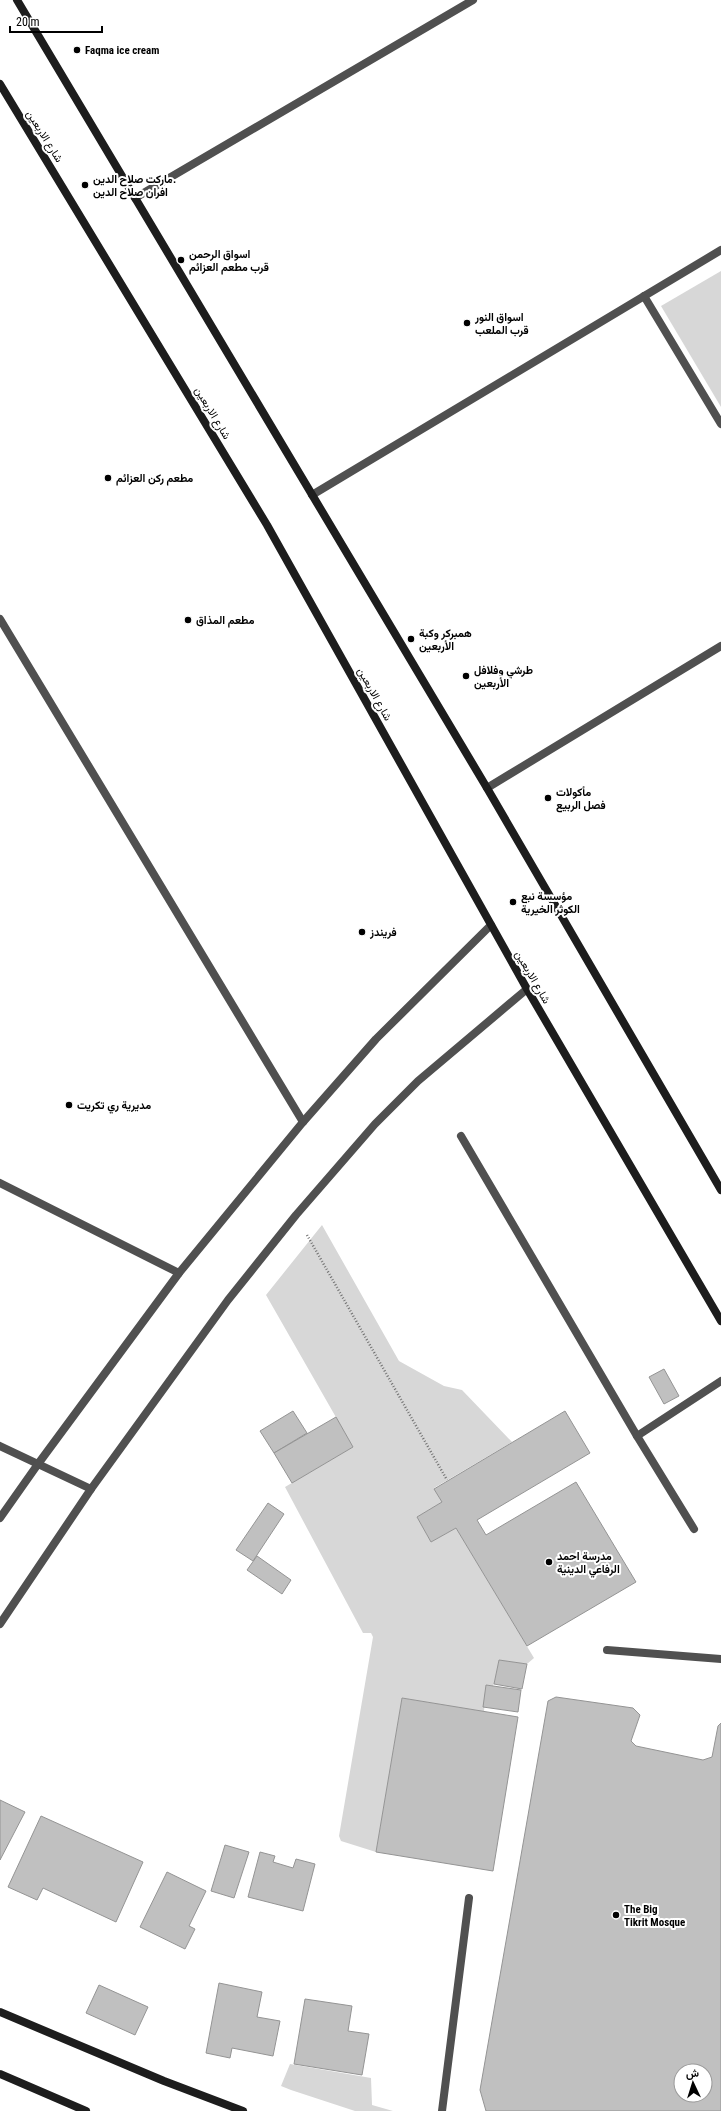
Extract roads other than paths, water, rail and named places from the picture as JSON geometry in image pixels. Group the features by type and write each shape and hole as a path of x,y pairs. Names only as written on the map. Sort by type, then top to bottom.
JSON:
{"main road":[{"path":"18,0 488,788 721,1190"},
{"name":"شارع الاربعين","path":"0,84 3,94 267,525 527,989 721,1322"},
{"path":"0,2012 164,2081 243,2111"},
{"path":"0,2074 86,2111"}],"street":[{"path":"135,198 473,0"},
{"path":"312,495 721,250"},
{"path":"644,296 721,424"},
{"path":"0,619 303,1122"},
{"path":"488,788 721,646"},
{"path":"0,1518 179,1273 303,1122 376,1039 491,925"},
{"path":"0,1624 90,1489 228,1300 296,1215 375,1124 418,1081 527,989"},
{"path":"461,1136 637,1436 694,1529"},
{"path":"0,1183 179,1273"},
{"path":"637,1436 721,1381"},
{"path":"0,1446 90,1489"},
{"path":"607,1650 721,1659"},
{"path":"442,2111 469,1898"}],"place":[{"name":"Faqma ice cream","path":"77,50"},
{"name":"ماركت صلاح الدين. افران صلاح الدين","path":"85,185"},
{"name":"اسواق الرحمن قرب مطعم العزائم","path":"181,260"},
{"name":"اسواق النور قرب الملعب","path":"467,323"},
{"name":"مطعم ركن العزائم","path":"108,478"},
{"name":"مطعم المذاق","path":"188,620"},
{"name":"همبركر وكبة الأربعين","path":"411,639"},
{"name":"طرشي وفلافل الأربعين","path":"466,676"},
{"name":"مأكولات فصل الربيع","path":"548,798"},
{"name":"مؤسسة نبع الكوثر الخيرية","path":"513,902"},
{"name":"فريندز","path":"362,932"},
{"name":"مديرية ري تكريت","path":"69,1105"},
{"name":"مدرسة احمد الرفاعي الدينية","path":"549,1562"},
{"name":"The Big Tikrit Mosque","path":"616,1915"}]}
